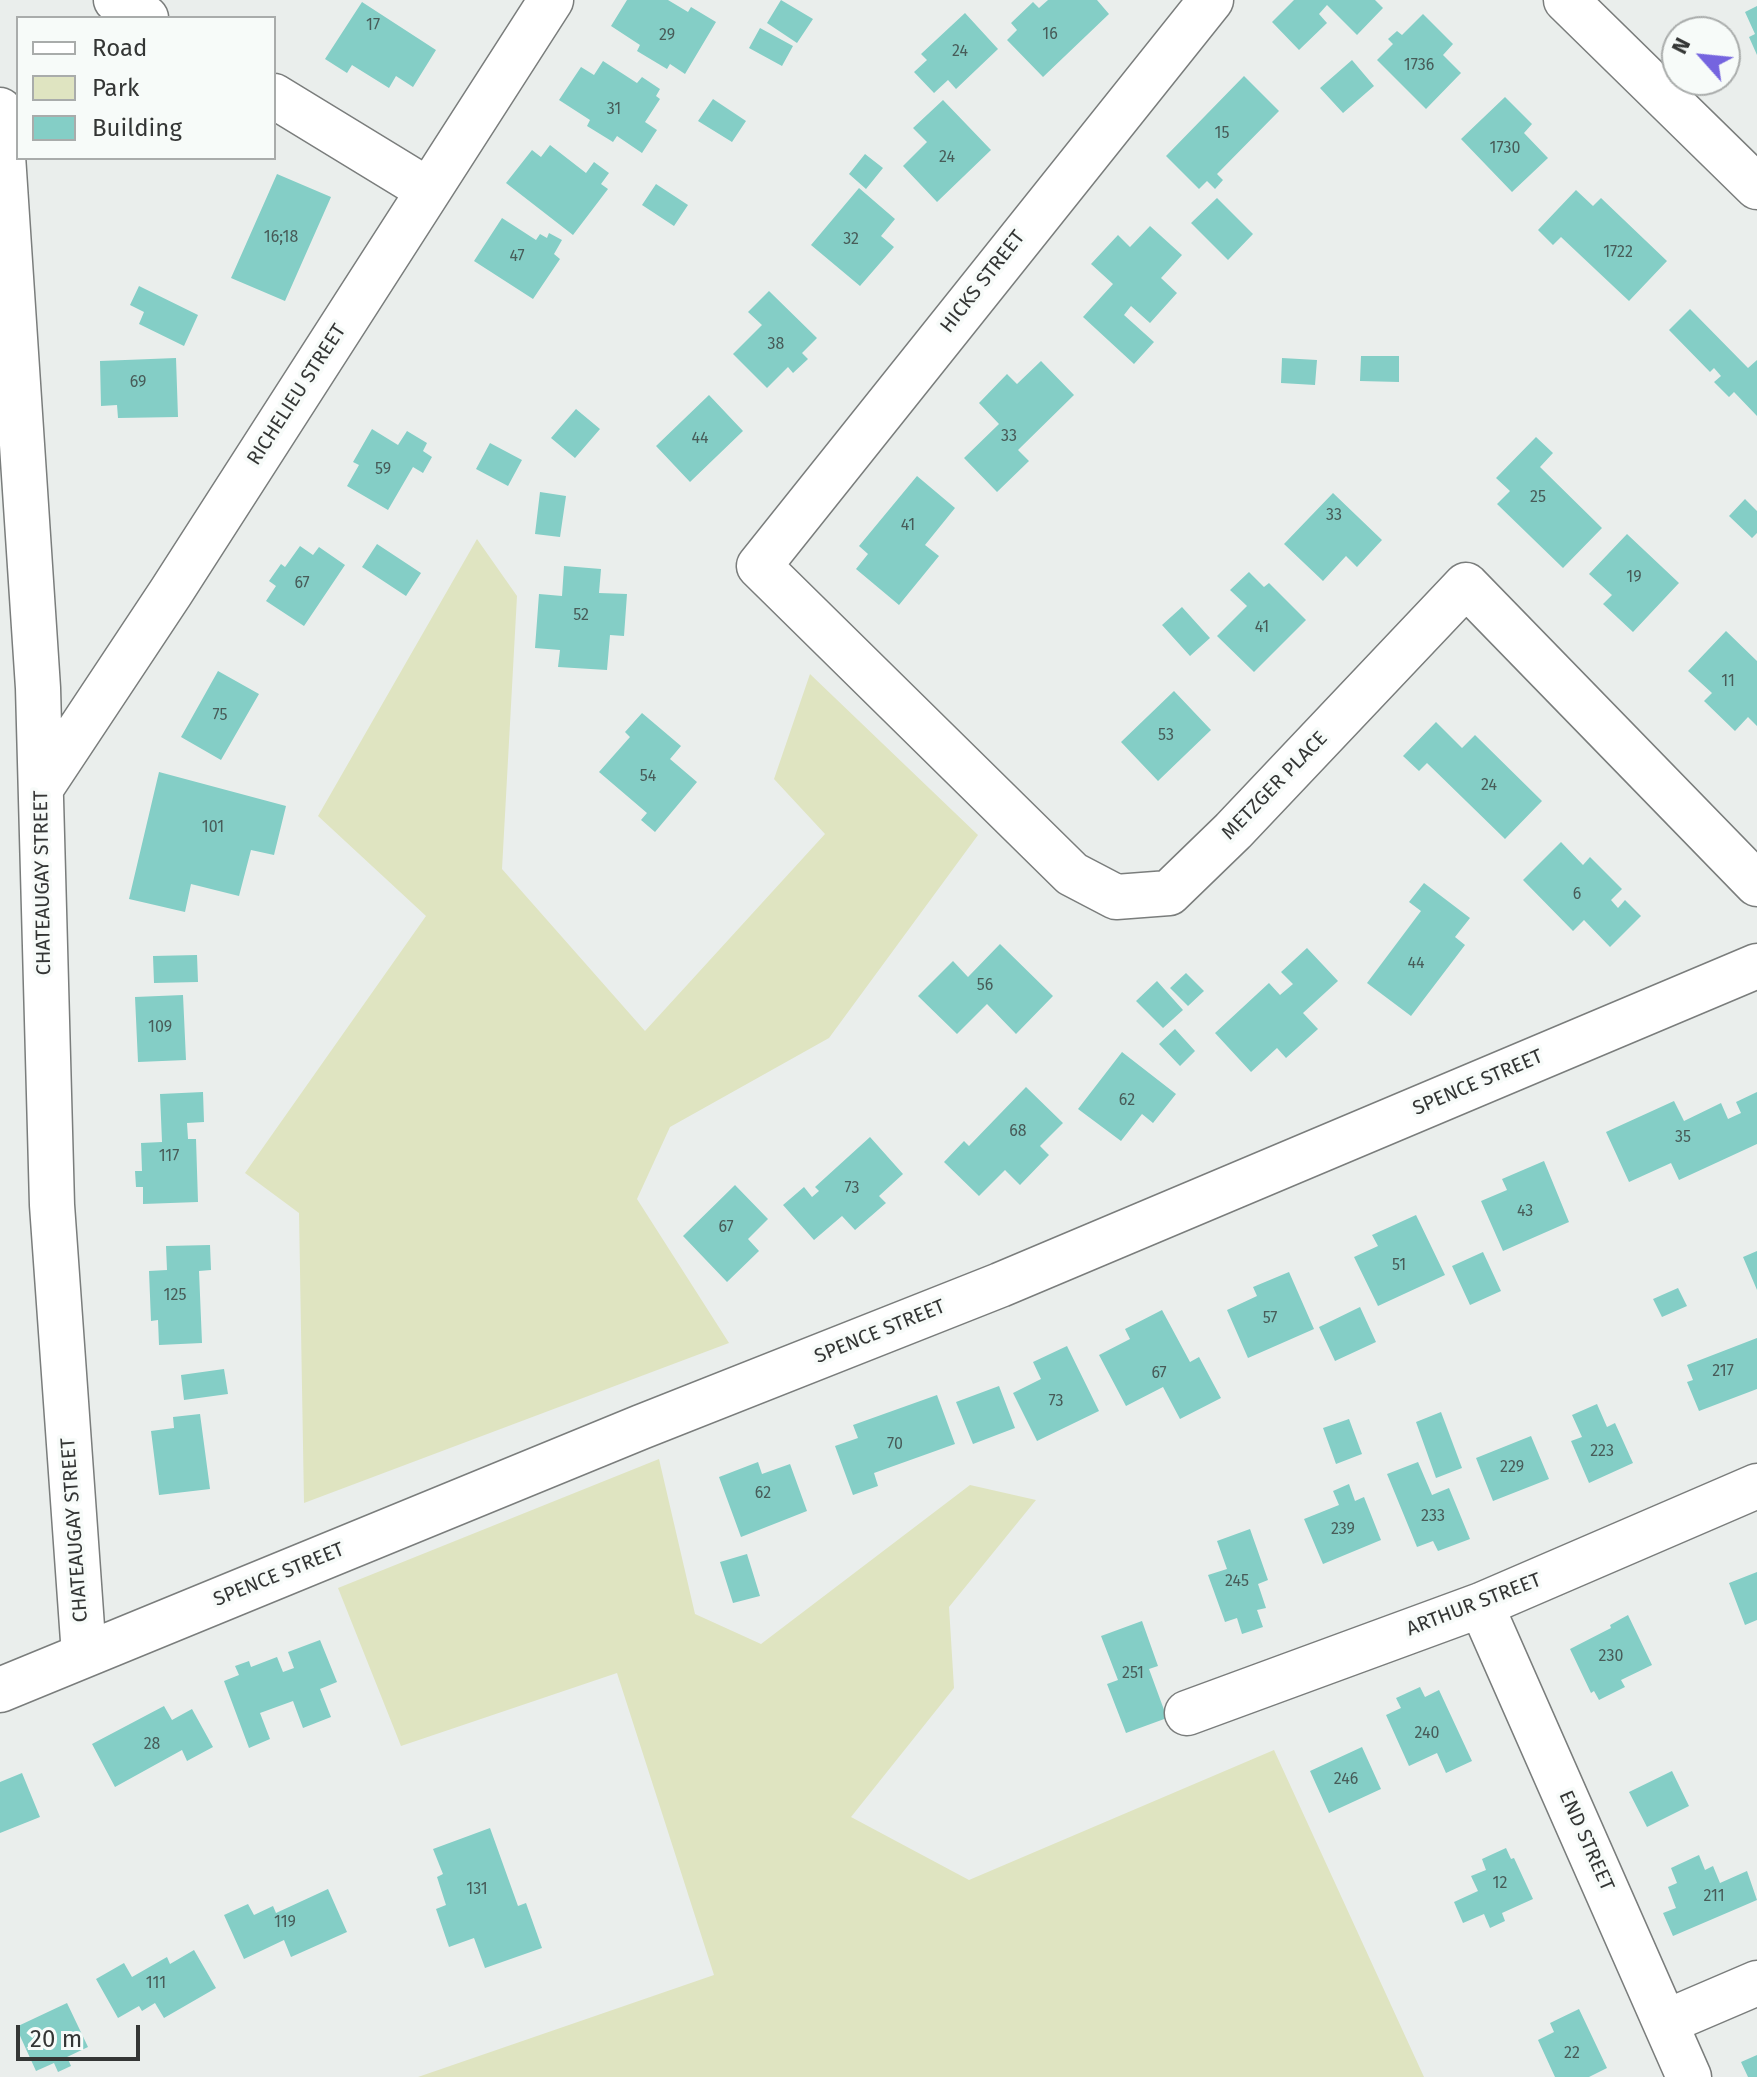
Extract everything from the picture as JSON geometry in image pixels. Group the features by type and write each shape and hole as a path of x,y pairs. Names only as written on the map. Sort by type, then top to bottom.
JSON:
{"street":[{"path":"116,0 143,16"},
{"name":"RICHELIEU STREET","path":"41,788 551,0"},
{"name":"HICKS STREET","path":"759,566 1211,0"},
{"path":"1566,0 1757,187"},
{"path":"276,97 428,190"},
{"name":"CHATEAUGAY STREET","path":"0,110 14,532 41,788 52,1205 84,1655"},
{"name":"METZGER PLACE","path":"759,566 1072,874 1116,897 1169,893 1233,831 1466,585 1757,884"},
{"name":"SPENCE STREET","path":"0,1690 1015,1279 1757,966"},
{"name":"ARTHUR STREET","path":"1187,1713 1481,1605 1757,1486"},
{"name":"END STREET","path":"1481,1605 1689,2077"},
{"path":"1666,2022 1757,1983"}],"green space":[{"path":"477,539 517,596 502,869 645,1031 825,834 774,779 810,674 978,835 829,1038 670,1127 637,1199 729,1343 304,1503 299,1213 245,1173 426,916 318,816"},
{"path":"659,1459 695,1614 761,1644 970,1485 1036,1500 949,1607 954,1688 851,1817 969,1880 1274,1750 1424,2077 418,2077 714,1975 617,1673 401,1746 338,1588"}],"building":[{"path":"627,0 668,0 688,12 691,7 716,22 685,74 670,64 667,69 637,51 640,45 611,26"},
{"path":"781,0 813,19 797,43 767,23"},
{"path":"1048,0 1097,0 1109,14 1043,77 1007,40 1017,30 1011,23 1033,2 1039,8"},
{"path":"1294,0 1375,0 1383,8 1357,35 1327,5 1319,14 1327,23 1299,50 1272,22"},
{"path":"362,2 436,50 413,87 396,76 389,88 352,65 347,73 325,59"},
{"path":"1757,6 1757,55 1749,37 1755,34 1745,12"},
{"path":"965,13 998,49 956,89 948,80 934,93 914,72 927,60 921,54"},
{"path":"1423,14 1453,44 1443,55 1461,73 1426,109 1377,60 1393,44 1388,39 1397,31 1402,35"},
{"path":"760,28 793,46 782,66 749,48"},
{"path":"1352,60 1374,86 1343,113 1320,88"},
{"path":"603,61 637,83 642,77 660,89 656,96 660,99 645,122 657,130 642,153 617,136 613,142 587,126 590,120 559,100 581,67 594,75"},
{"path":"1244,76 1279,111 1217,174 1223,180 1215,189 1207,181 1199,189 1166,156"},
{"path":"1505,97 1532,124 1524,133 1548,158 1512,192 1461,139"},
{"path":"713,99 746,121 732,142 698,121"},
{"path":"943,100 991,150 937,202 903,166 927,142 913,128"},
{"path":"550,145 586,173 594,162 609,173 601,184 608,189 573,235 506,183 532,150 541,157"},
{"path":"865,154 883,168 866,189 849,174"},
{"path":"277,174 331,197 285,301 231,278"},
{"path":"656,184 688,205 674,226 642,205"},
{"path":"859,188 895,219 881,236 894,247 860,286 811,245"},
{"path":"1576,190 1593,206 1601,198 1667,261 1629,301 1561,237 1553,245 1538,230"},
{"path":"1217,198 1253,234 1228,260 1191,223"},
{"path":"502,218 536,240 540,234 547,238 549,233 562,240 554,254 560,259 533,299 474,261"},
{"path":"1150,226 1182,255 1161,278 1177,293 1150,323 1131,306 1124,315 1154,342 1134,364 1083,317 1113,284 1091,264 1118,235 1130,247"},
{"path":"139,286 198,315 184,346 139,324 144,312 130,305"},
{"path":"769,291 817,338 802,353 808,359 793,373 788,367 767,388 733,354 762,325 748,312"},
{"path":"1690,309 1748,368 1757,360 1757,416 1734,392 1729,397 1714,382 1721,376 1714,368 1710,372 1669,330"},
{"path":"1361,356 1399,356 1399,382 1360,381"},
{"path":"176,358 178,417 118,418 117,405 101,406 100,361"},
{"path":"1282,358 1317,360 1315,385 1281,383"},
{"path":"1041,361 1074,395 1018,450 1029,461 997,492 964,458 999,424 979,403 1007,374 1017,384"},
{"path":"709,395 743,431 690,482 656,446"},
{"path":"576,409 600,429 575,458 551,438"},
{"path":"372,429 398,445 407,431 427,443 423,451 432,457 423,473 413,467 388,510 347,486 359,465 353,462"},
{"path":"1536,437 1553,453 1540,467 1602,528 1563,568 1497,504 1510,491 1496,478"},
{"path":"490,443 522,460 508,486 476,469"},
{"path":"917,476 955,508 925,545 939,556 899,605 856,569 868,554 859,546"},
{"path":"540,492 566,496 560,537 535,534"},
{"path":"1333,493 1382,540 1357,567 1346,556 1323,581 1284,544"},
{"path":"1745,499 1757,511 1757,533 1752,538 1729,516"},
{"path":"1627,534 1679,583 1633,632 1603,604 1612,595 1589,574"},
{"path":"377,544 421,573 406,596 362,567"},
{"path":"300,546 313,555 319,547 345,565 304,626 266,601 276,586 269,581 281,564 285,567"},
{"path":"564,566 601,569 599,593 627,594 624,636 610,635 607,670 558,667 560,650 535,648 539,594 562,596"},
{"path":"1249,572 1264,587 1269,583 1306,620 1254,672 1217,636 1247,606 1230,590"},
{"path":"1182,607 1210,638 1190,656 1162,625"},
{"path":"1726,631 1757,661 1757,726 1748,717 1735,731 1704,701 1712,693 1688,671"},
{"path":"218,671 259,694 221,760 181,737"},
{"path":"1174,691 1211,730 1158,781 1121,742"},
{"path":"642,713 681,746 670,759 697,782 655,832 641,820 647,813 599,772 630,737 625,732"},
{"path":"1436,722 1462,748 1475,735 1542,801 1505,839 1427,763 1419,771 1403,756"},
{"path":"159,772 286,806 274,855 251,850 239,896 191,884 185,912 129,899"},
{"path":"1561,842 1583,865 1590,857 1622,889 1611,900 1618,908 1625,900 1641,916 1610,947 1584,920 1573,931 1523,880"},
{"path":"1424,883 1470,918 1455,937 1465,945 1411,1016 1367,983 1421,911 1409,902"},
{"path":"1000,944 1053,996 1016,1034 987,1004 957,1034 918,996 953,961 968,977"},
{"path":"1307,948 1338,981 1303,1013 1318,1029 1286,1058 1277,1048 1251,1072 1215,1033 1269,983 1280,995 1293,984 1281,972"},
{"path":"197,955 198,982 154,983 153,956"},
{"path":"1186,973 1204,991 1188,1006 1170,988"},
{"path":"1157,981 1183,1010 1163,1028 1136,1001"},
{"path":"183,995 186,1060 138,1062 135,997"},
{"path":"1175,1029 1195,1051 1180,1066 1159,1044"},
{"path":"1122,1052 1176,1094 1153,1123 1142,1114 1121,1141 1078,1109"},
{"path":"1026,1087 1063,1123 1040,1146 1049,1155 1020,1185 1005,1170 979,1196 944,1162 964,1141 969,1146"},
{"path":"203,1092 204,1122 187,1123 188,1139 196,1139 198,1202 143,1204 143,1187 136,1187 135,1171 142,1171 141,1143 162,1142 160,1094"},
{"path":"1757,1092 1757,1144 1679,1180 1671,1163 1629,1182 1606,1132 1674,1101 1684,1121 1721,1103 1728,1119 1741,1113 1736,1102"},
{"path":"870,1137 903,1174 879,1196 886,1203 855,1230 842,1216 814,1240 783,1205 804,1187 812,1197 819,1191 815,1187"},
{"path":"1544,1161 1569,1222 1503,1251 1481,1201 1507,1190 1502,1179"},
{"path":"735,1185 768,1219 748,1239 759,1251 727,1282 683,1236"},
{"path":"1416,1215 1445,1275 1378,1306 1354,1257 1378,1246 1372,1235"},
{"path":"210,1245 211,1270 199,1271 202,1343 159,1345 158,1320 151,1321 149,1271 167,1270 166,1246"},
{"path":"1757,1251 1757,1290 1743,1257"},
{"path":"1483,1252 1501,1291 1470,1305 1452,1266"},
{"path":"1289,1272 1314,1329 1248,1358 1227,1310 1257,1296 1253,1287"},
{"path":"1678,1288 1687,1306 1662,1317 1653,1299"},
{"path":"1360,1307 1376,1342 1335,1361 1319,1327"},
{"path":"1162,1310 1190,1362 1199,1357 1221,1398 1180,1419 1163,1387 1126,1406 1099,1355 1130,1339 1125,1329"},
{"path":"1757,1338 1757,1389 1699,1411 1687,1382 1693,1380 1687,1365"},
{"path":"1067,1346 1099,1411 1037,1441 1013,1393 1041,1379 1033,1362"},
{"path":"224,1369 228,1394 184,1400 181,1375"},
{"path":"999,1386 1015,1428 973,1444 956,1402"},
{"path":"937,1395 955,1444 874,1473 878,1486 853,1495 835,1446 858,1438 853,1425"},
{"path":"1597,1404 1607,1427 1615,1423 1633,1463 1589,1483 1571,1441 1582,1437 1572,1415"},
{"path":"1441,1412 1462,1468 1436,1478 1416,1422"},
{"path":"200,1414 210,1489 159,1495 151,1431 174,1428 173,1417"},
{"path":"1349,1419 1362,1454 1336,1464 1323,1428"},
{"path":"1531,1436 1549,1479 1493,1501 1476,1458"},
{"path":"758,1462 762,1474 790,1464 807,1511 741,1537 719,1477"},
{"path":"1418,1462 1432,1495 1449,1488 1470,1539 1438,1551 1433,1541 1417,1547 1387,1474"},
{"path":"1349,1484 1355,1501 1364,1497 1381,1540 1323,1564 1304,1519 1339,1505 1333,1491"},
{"path":"1250,1529 1268,1580 1258,1584 1266,1608 1257,1610 1263,1627 1242,1634 1237,1618 1225,1622 1208,1575 1227,1569 1217,1541"},
{"path":"747,1554 760,1596 733,1603 720,1562"},
{"path":"1757,1572 1757,1620 1745,1625 1729,1583"},
{"path":"1628,1615 1652,1665 1621,1680 1625,1687 1599,1700 1594,1691 1591,1693 1570,1649 1611,1628 1610,1625"},
{"path":"1142,1621 1158,1666 1149,1669 1167,1718 1126,1733 1107,1684 1118,1680 1101,1636"},
{"path":"320,1640 337,1682 320,1689 331,1717 303,1728 293,1701 260,1713 270,1739 249,1748 224,1681 239,1675 235,1666 249,1661 251,1667 277,1657 283,1672 294,1668 288,1652"},
{"path":"1420,1687 1425,1697 1439,1690 1472,1761 1446,1773 1437,1753 1409,1766 1386,1715 1401,1708 1396,1698"},
{"path":"164,1706 172,1720 192,1709 213,1747 187,1761 182,1750 115,1787 92,1744"},
{"path":"1362,1747 1381,1789 1329,1813 1310,1771"},
{"path":"1672,1771 1689,1806 1647,1827 1629,1792"},
{"path":"22,1773 40,1817 0,1833 0,1782"},
{"path":"490,1828 518,1906 526,1903 542,1948 485,1968 474,1938 449,1947 436,1909 446,1905 437,1877 443,1874 433,1849"},
{"path":"1506,1848 1533,1899 1502,1913 1505,1921 1490,1928 1484,1914 1463,1923 1454,1902 1478,1891 1471,1876 1486,1870 1482,1859"},
{"path":"1699,1855 1705,1870 1713,1866 1720,1883 1747,1871 1757,1900 1673,1936 1663,1913 1676,1908 1668,1887 1677,1883 1671,1868"},
{"path":"328,1889 347,1932 291,1957 284,1940 244,1959 224,1915 248,1904 254,1915 273,1906 276,1913"},
{"path":"194,1950 216,1988 164,2018 155,2003 142,2011 139,2006 118,2018 96,1979 124,1963 132,1977 167,1957 170,1964"},
{"path":"67,2003 88,2047 67,2057 71,2066 58,2072 54,2063 36,2071 16,2027"},
{"path":"1579,2009 1607,2068 1589,2077 1555,2077 1538,2040 1554,2032 1550,2023"},
{"path":"1757,2055 1757,2077 1748,2077 1741,2062"}]}
